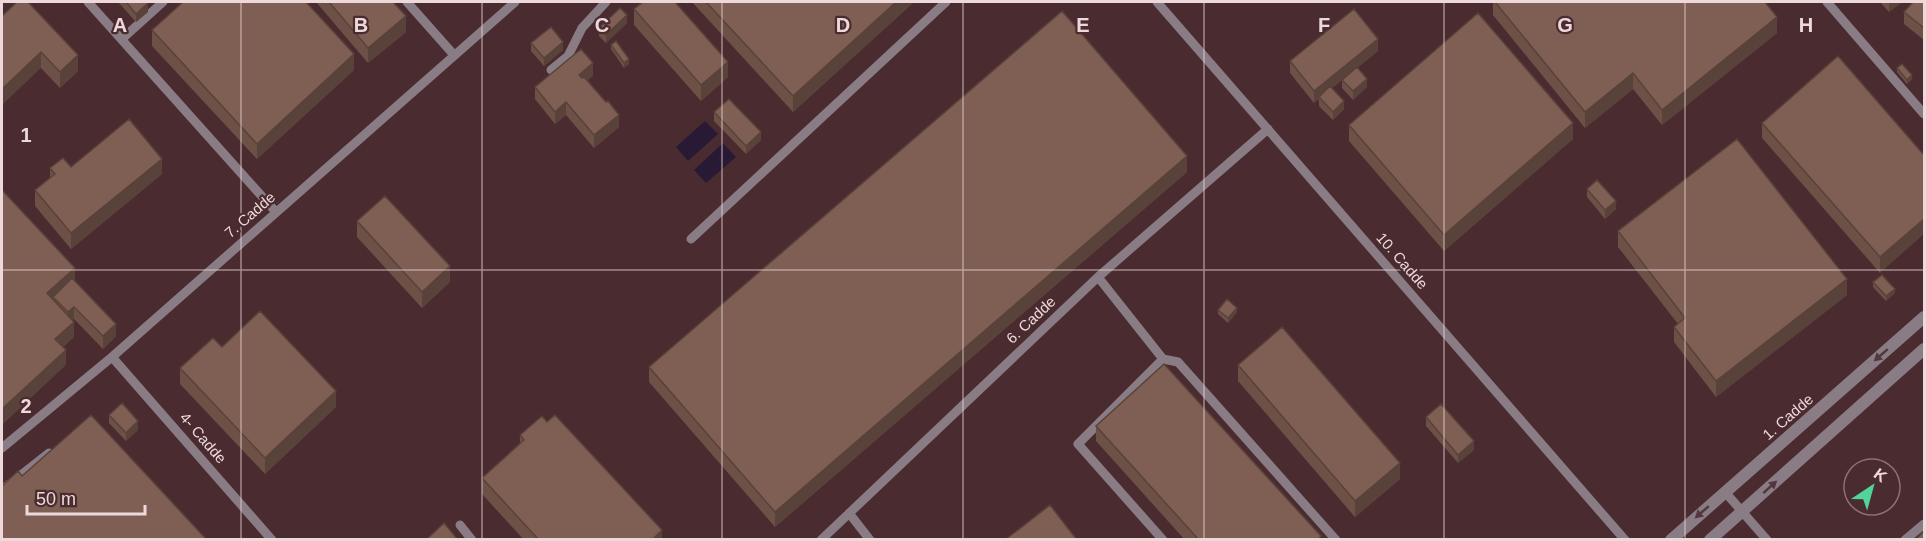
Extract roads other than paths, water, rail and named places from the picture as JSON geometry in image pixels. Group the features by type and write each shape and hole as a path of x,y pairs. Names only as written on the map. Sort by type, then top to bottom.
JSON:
{"street":[{"name":"1. Cadde","path":"1671,540 1924,317"},
{"path":"1710,540 1924,349"}],"lane":[{"path":"88,2 276,212"},
{"path":"122,39 163,2"},
{"path":"407,2 454,55"},
{"name":"7. Cadde","path":"2,448 112,357 515,2"},
{"path":"551,70 568,56 582,28 606,2"},
{"path":"691,239 946,2"},
{"name":"10. Cadde","path":"1157,2 1625,540"},
{"path":"1827,2 1924,114"},
{"name":"6. Cadde","path":"821,540 1098,277 1268,129"},
{"path":"1098,277 1163,359 1178,362 1336,540"},
{"name":"4- Cadde","path":"112,357 272,540"},
{"path":"1163,359 1078,444 1163,540"},
{"path":"2,490 55,448"},
{"path":"1725,492 1767,540"},
{"path":"849,513 870,540"},
{"path":"1905,540 1924,524"},
{"path":"460,525 472,540"}]}
